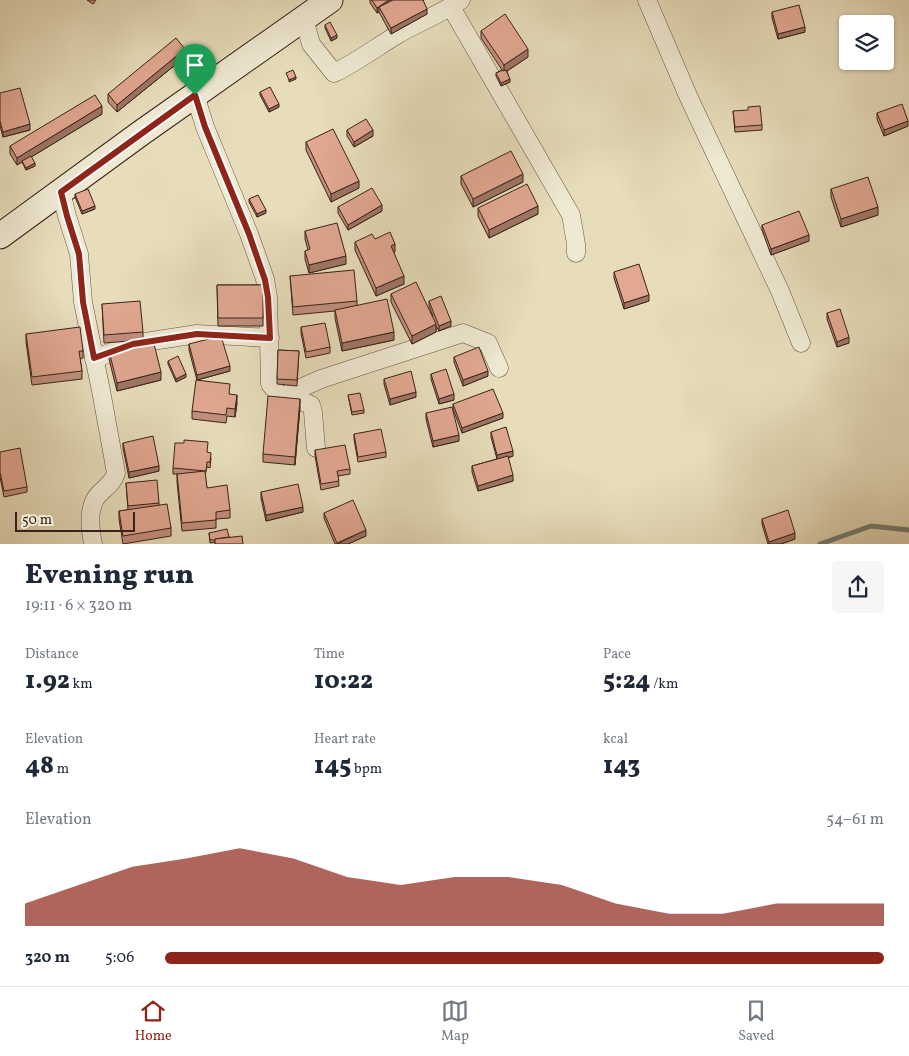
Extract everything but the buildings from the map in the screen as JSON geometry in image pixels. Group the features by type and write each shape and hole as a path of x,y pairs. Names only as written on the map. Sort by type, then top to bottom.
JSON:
{"main road":[{"path":"0,236 318,6"}],"street":[{"path":"647,0 688,98 780,291 801,343"},
{"path":"318,6 311,44 334,73 350,66 400,33 456,4 571,215 576,254"},
{"path":"195,95 205,127 249,234 265,280 268,297 270,338 270,384 280,397 311,405 316,448"},
{"path":"61,192 79,254 83,302 116,473 114,479 97,495 93,504 89,520 93,544"},
{"path":"280,397 321,379 463,332 488,343 499,368"},
{"path":"94,358 133,344 197,334 270,338"}],"waterway":[{"path":"820,544 871,526 909,530"}],"route":[{"path":"195,95 205,127 249,234 265,280 268,297 270,338 197,334 133,344 94,358 83,302 79,254 61,192 195,95"}]}
